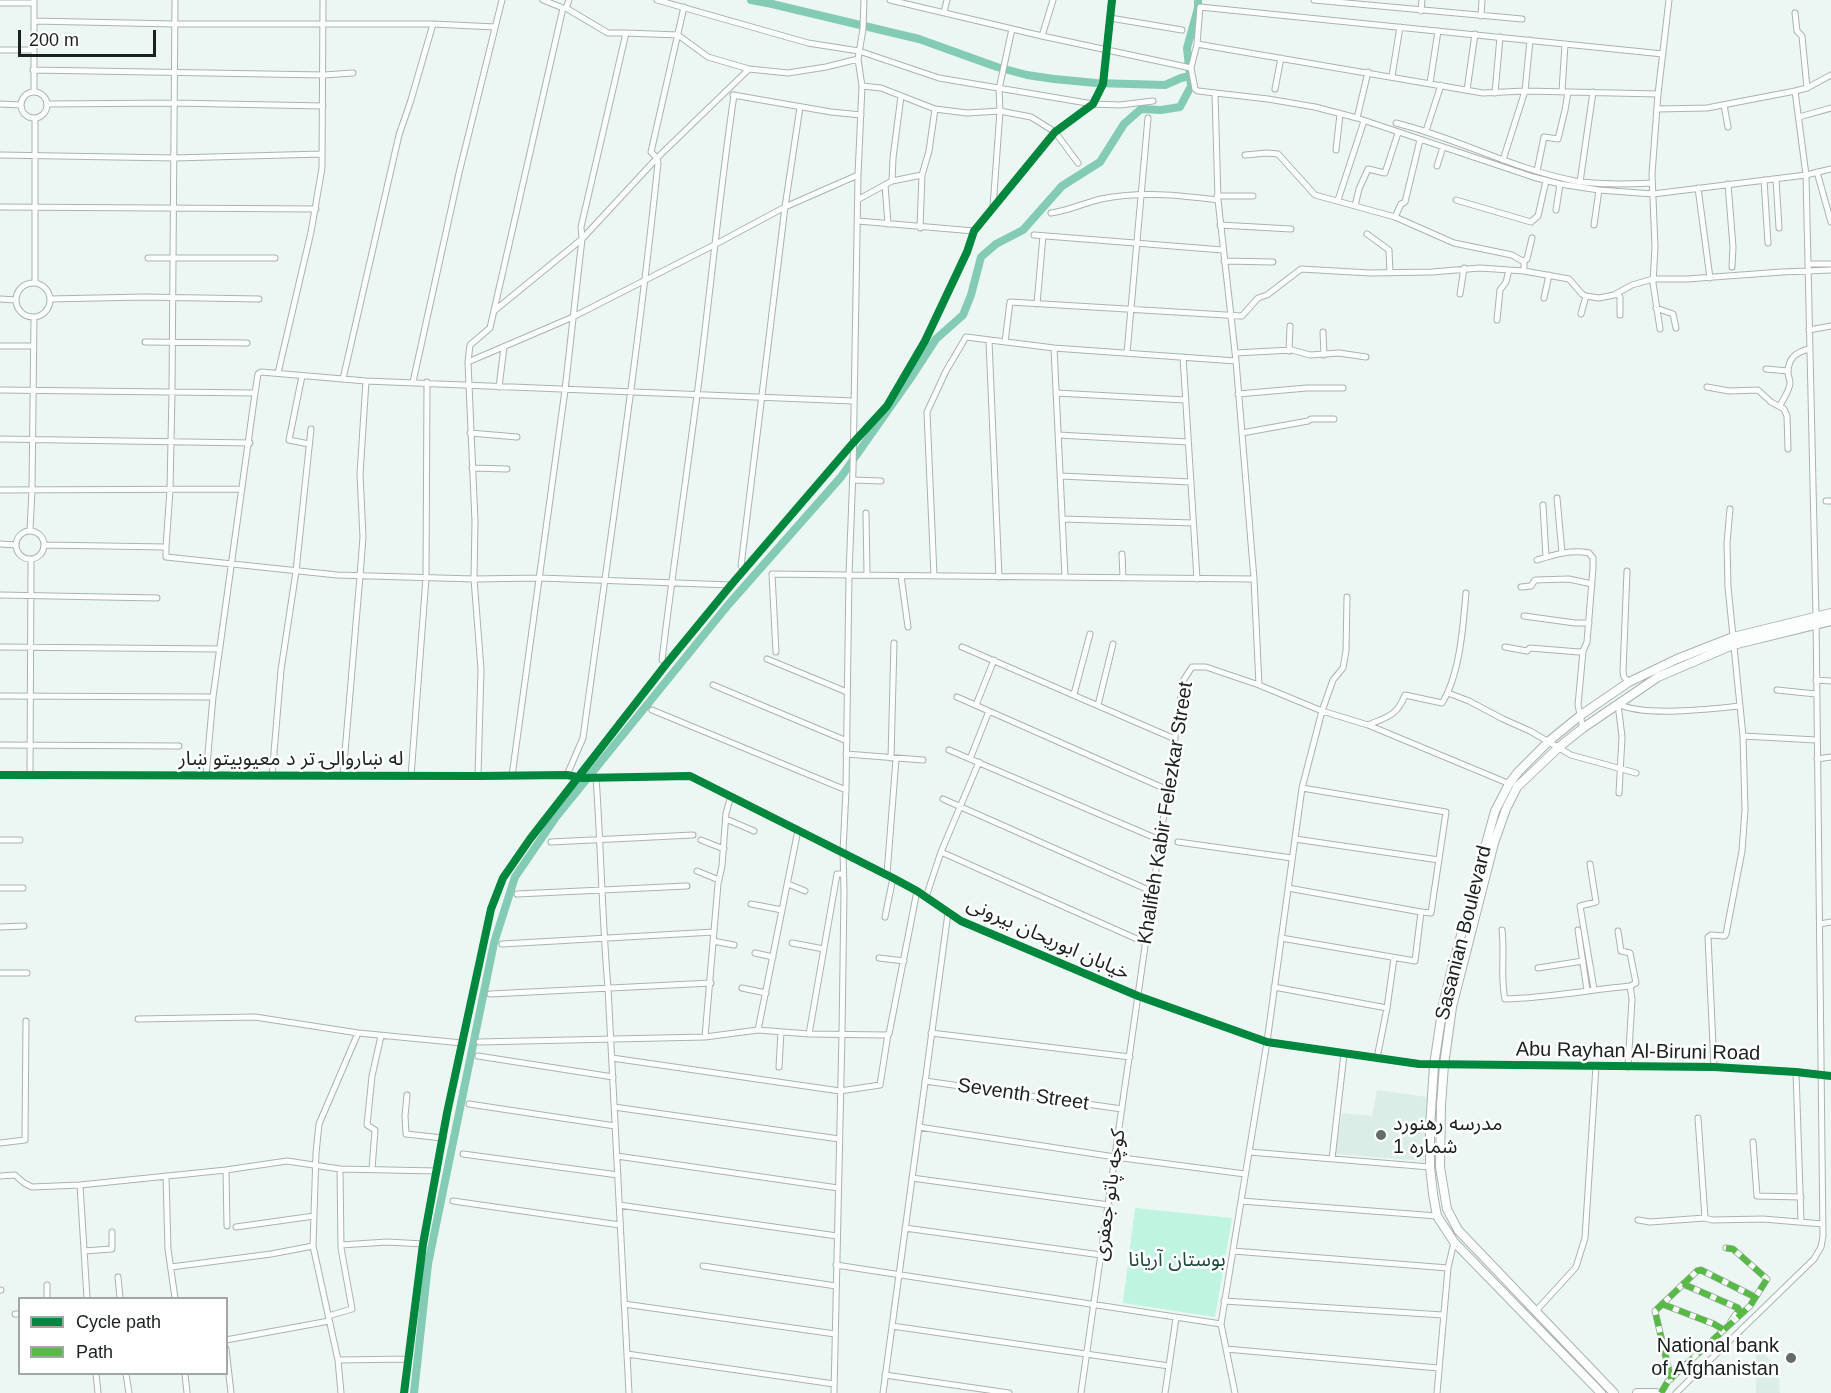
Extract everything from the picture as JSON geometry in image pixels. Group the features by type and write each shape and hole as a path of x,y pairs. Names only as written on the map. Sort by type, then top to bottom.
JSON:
{"highway":[{"name":"Sasanian Boulevard","path":"1614,1393 1458,1230 1447,1209 1440,1167 1444,1065 1452,1007 1494,843 1518,772 1549,741 1581,715 1629,682 1677,659 1733,641 1816,620 1831,613"},
{"name":"Sasanian Boulevard","path":"1816,620 1831,621"},
{"name":"Sasanian Boulevard","path":"1601,1393 1454,1242 1437,1216 1430,1167 1430,1127 1434,1065 1443,1005 1495,811 1513,785 1583,728 1658,677 1733,641"},
{"path":"1637,1393 1659,1393"}],"street":[{"path":"175,0 173,342 170,490 166,557 360,576 540,578 731,585"},
{"path":"278,373 316,209 322,168 324,0"},
{"path":"413,382 459,173 502,0"},
{"path":"543,0 565,8 608,33 678,35 708,57 749,69 788,73 858,59"},
{"path":"478,776 482,669 474,579 475,521 468,362 470,345 489,328 494,311 565,8 569,0"},
{"path":"657,0 808,43 858,51 939,78 1093,104 1120,105 1153,102"},
{"path":"834,1393 842,1034 843,851 862,86 858,51 864,26 864,0"},
{"path":"890,0 1191,68"},
{"path":"944,12 947,0"},
{"path":"1042,36 1053,0"},
{"path":"404,1393 423,1244 443,1138 491,909 503,878 667,663 731,585 887,406 925,341 967,252 974,231 1055,132 1093,104 1103,81 1112,0"},
{"path":"1314,0 1522,19"},
{"path":"1421,11 1422,0"},
{"path":"1481,16 1482,0"},
{"path":"1660,329 1653,279 1652,183 1658,93 1669,0"},
{"path":"0,3 34,2 33,92"},
{"path":"657,158 651,152 684,7"},
{"path":"1652,183 1605,185 1550,180 1537,171 1443,147 1357,118 1268,99 1198,91 1195,89 1191,68 1197,44 1200,7 1663,54"},
{"path":"1795,13 1797,31 1802,36 1807,87"},
{"path":"1110,18 1182,30"},
{"path":"34,21 175,24 433,24 495,27"},
{"path":"344,379 399,135 433,24"},
{"path":"1392,76 1400,27"},
{"path":"993,209 1000,111 999,89 1012,28"},
{"path":"1430,83 1438,31"},
{"path":"512,776 565,390 582,239 581,227 626,33"},
{"path":"1467,90 1475,34"},
{"path":"1495,93 1500,37"},
{"path":"1502,163 1525,91 1530,40"},
{"path":"1197,44 1495,93 1525,91 1658,93"},
{"path":"1537,171 1544,137 1558,139 1565,92 1565,44"},
{"path":"0,50 34,50"},
{"path":"1275,89 1281,58"},
{"path":"494,311 582,239 657,158 749,69"},
{"path":"33,70 324,75 353,73"},
{"path":"1357,118 1368,72"},
{"path":"1657,109 1692,110 1724,105 1795,91 1831,75"},
{"path":"1426,132 1441,85"},
{"path":"862,86 881,88 935,109 967,113 1000,111 1031,117 1055,132 1078,163"},
{"path":"1676,1393 1814,1259 1821,1247 1823,1224 1822,1074 1816,620 1806,165 1795,91"},
{"path":"33,92 42,96 47,104"},
{"path":"33,92 25,96 21,105 24,113 35,118 43,114 47,104"},
{"path":"1580,182 1593,92"},
{"path":"725,93 800,107 861,115"},
{"path":"1215,93 1217,198 1236,361 1254,579 1259,685 1322,711 1368,725 1513,785"},
{"path":"667,663 662,660 671,583 697,396 734,95"},
{"path":"892,182 902,96"},
{"path":"47,104 174,103 323,106"},
{"path":"0,104 21,105"},
{"path":"1724,105 1728,127"},
{"path":"744,570 741,566 785,207 800,107"},
{"path":"1799,117 1831,108"},
{"path":"920,228 922,175 929,151 935,109"},
{"path":"1336,150 1340,114"},
{"path":"35,118 35,283"},
{"path":"1127,353 1148,118"},
{"path":"1338,200 1364,121"},
{"path":"1396,123 1426,132 1560,184 1599,190 1653,194 1806,175 1831,169"},
{"path":"1355,206 1359,189 1368,169 1385,173 1398,133"},
{"path":"1395,217 1401,204 1405,202 1420,140"},
{"path":"1437,166 1443,147"},
{"path":"0,155 174,158 322,154"},
{"path":"1245,155 1278,154 1313,194 1377,214 1395,217 1454,243 1512,255 1523,261"},
{"path":"567,775 583,738 646,279 657,158"},
{"path":"1817,172 1831,222"},
{"path":"468,362 573,317 785,207 858,175"},
{"path":"858,199 892,182 922,175"},
{"path":"1776,178 1779,228"},
{"path":"1456,200 1532,222 1538,216 1550,180"},
{"path":"1764,180 1767,243"},
{"path":"1556,210 1560,184"},
{"path":"1728,184 1732,267"},
{"path":"885,185 888,224"},
{"path":"1698,188 1710,278"},
{"path":"1594,225 1599,190"},
{"path":"1051,213 1062,212 1100,199 1142,193 1217,198 1253,195"},
{"path":"0,207 316,209"},
{"path":"858,221 974,231"},
{"path":"1220,225 1291,229"},
{"path":"1367,234 1389,250 1390,273"},
{"path":"1034,236 1223,250"},
{"path":"1037,304 1043,236"},
{"path":"1523,261 1527,259 1532,238"},
{"path":"148,258 275,258"},
{"path":"1224,261 1273,262"},
{"path":"1523,261 1524,271"},
{"path":"1808,264 1831,264"},
{"path":"1460,294 1464,268"},
{"path":"1005,342 1010,302 1242,316 1258,298 1267,295 1301,269 1390,273 1432,273 1464,268 1524,271 1569,279 1582,294 1599,298 1617,294 1632,285 1653,279 1710,278 1831,270"},
{"path":"1497,320 1500,290 1506,282 1509,270"},
{"path":"1544,298 1549,275"},
{"path":"35,283 45,288 50,299 46,311 34,317 22,313 16,300 22,287 35,283"},
{"path":"1617,294 1620,297 1620,315"},
{"path":"1581,314 1586,296"},
{"path":"0,299 16,300"},
{"path":"50,299 260,299"},
{"path":"1656,308 1673,314 1676,328"},
{"path":"30,530 34,317"},
{"path":"1289,351 1290,326"},
{"path":"1809,330 1831,326"},
{"path":"1323,332 1324,355"},
{"path":"934,576 927,412 946,370 966,337 1054,348 1236,361"},
{"path":"989,341 999,577"},
{"path":"145,342 247,343"},
{"path":"0,346 33,346"},
{"path":"499,387 504,346"},
{"path":"1054,348 1065,578"},
{"path":"1780,406 1790,386 1788,371 1790,361 1794,354 1809,349"},
{"path":"1234,353 1298,351 1310,355 1340,353 1366,357"},
{"path":"1183,357 1197,579"},
{"path":"1766,369 1788,371"},
{"path":"206,776 213,697 230,564 259,372 366,381 426,382 468,386 853,401"},
{"path":"302,376 289,440 309,444"},
{"path":"343,776 363,537 360,474 366,381"},
{"path":"411,776 426,578 426,382"},
{"path":"1707,387 1729,391 1758,390 1771,402 1784,409 1787,416 1788,449"},
{"path":"1238,394 1307,388 1343,388"},
{"path":"0,390 255,393"},
{"path":"1056,393 1185,400"},
{"path":"1242,433 1311,419 1334,419"},
{"path":"272,776 281,670 296,571 311,429"},
{"path":"470,433 517,437"},
{"path":"1058,435 1188,442"},
{"path":"0,439 249,443"},
{"path":"472,468 507,469"},
{"path":"1060,476 1191,482"},
{"path":"853,480 881,480"},
{"path":"0,490 242,489"},
{"path":"1557,498 1562,554"},
{"path":"1543,505 1546,557"},
{"path":"1714,1067 1708,937 1711,935 1725,936 1726,934 1742,851 1745,810 1743,736 1733,641 1727,543 1730,509"},
{"path":"866,513 867,575"},
{"path":"1062,519 1193,523"},
{"path":"30,530 40,535 44,545 39,556 31,559 21,556 16,545 20,534 30,530"},
{"path":"0,544 16,545"},
{"path":"44,545 166,547"},
{"path":"1537,560 1584,552 1589,553 1593,558 1589,623 1587,642 1583,651 1578,705 1583,728"},
{"path":"1122,554 1123,578"},
{"path":"30,775 31,559"},
{"path":"1627,571 1623,672 1629,682"},
{"path":"776,652 772,574 1254,579"},
{"path":"901,576 908,627"},
{"path":"1521,587 1531,586 1535,580 1552,579 1569,579 1592,584"},
{"path":"1368,725 1387,717 1400,708 1405,695 1442,703 1448,693 1463,624 1466,593"},
{"path":"0,595 158,598"},
{"path":"1234,1393 1221,1324 1224,1301 1267,1042 1302,788 1322,711 1334,680 1343,668 1346,651 1347,597"},
{"path":"1524,616 1589,623"},
{"path":"1074,694 1090,634"},
{"path":"886,874 894,759 894,644"},
{"path":"1098,705 1113,644"},
{"path":"0,647 219,649"},
{"path":"962,647 1175,739"},
{"path":"1505,647 1527,651 1529,648 1583,651"},
{"path":"767,659 847,692"},
{"path":"976,705 994,660"},
{"name":"Khalifeh Kabir Felezkar Street","path":"1138,996 1183,681 1192,667 1206,667 1259,685"},
{"path":"1816,680 1831,681"},
{"path":"713,685 847,741"},
{"path":"1777,690 1816,694"},
{"path":"1448,693 1469,701 1571,754 1636,773"},
{"path":"0,696 213,697"},
{"path":"957,697 1168,790"},
{"path":"1618,704 1634,710 1692,710 1740,706"},
{"path":"1618,704 1622,728 1619,793"},
{"path":"652,710 846,790"},
{"path":"970,759 989,711"},
{"path":"1743,736 1816,740"},
{"path":"0,745 179,746"},
{"path":"949,750 1160,840"},
{"path":"846,754 922,760"},
{"path":"1817,759 1831,756"},
{"path":"926,897 941,852 979,762"},
{"name":"له ښاروالۍ تر د معیوبیتو ښار","path":"0,775 567,775 593,777"},
{"name":"خیابان ابوریحان بیرونی","path":"593,777 690,776 886,874 917,891 961,921 1138,996 1267,1042 1419,1064 1444,1065"},
{"path":"593,777 601,839 604,939 629,1393"},
{"path":"1288,888 1431,913 1446,812 1302,788"},
{"path":"705,1037 719,880 731,796"},
{"path":"943,800 1153,892"},
{"path":"726,819 754,831"},
{"path":"758,1030 798,830"},
{"path":"550,842 693,835"},
{"path":"1295,839 1439,860"},
{"path":"0,840 20,840"},
{"path":"701,840 724,849"},
{"path":"1178,842 1292,858"},
{"path":"941,852 1146,943"},
{"path":"1590,864 1596,902 1580,906 1590,989"},
{"path":"697,871 719,880"},
{"path":"809,1034 837,874 843,874"},
{"path":"885,917 893,878"},
{"path":"788,884 805,891"},
{"path":"518,894 687,886"},
{"path":"0,888 23,888"},
{"path":"612,1058 840,1091 880,1085 917,891"},
{"path":"751,904 782,910"},
{"path":"1281,938 1415,961 1422,912"},
{"path":"883,1393 948,913"},
{"path":"1820,924 1831,922"},
{"path":"0,927 24,926"},
{"path":"1502,930 1504,947 1502,979 1505,999 1546,997 1590,989 1630,986 1636,983 1630,953 1622,951 1618,931"},
{"path":"1578,930 1590,989"},
{"path":"502,944 714,932"},
{"path":"713,941 734,945"},
{"path":"792,943 824,949"},
{"path":"755,953 773,957"},
{"path":"879,958 904,961"},
{"path":"1377,1058 1394,958"},
{"path":"1538,968 1583,961"},
{"path":"0,973 27,973"},
{"path":"490,994 711,983"},
{"path":"1628,1067 1632,999 1630,986"},
{"path":"1274,987 1387,1008"},
{"path":"742,988 766,993"},
{"name":"کوچه پاتو جعفری","path":"1081,1393 1138,996"},
{"path":"138,1019 255,1017 357,1033 462,1043"},
{"path":"0,1143 25,1140 26,1020"},
{"path":"479,1042 705,1037 758,1030 809,1034 888,1034"},
{"path":"779,1067 781,1032"},
{"path":"342,1393 338,1360 314,1246 316,1166 319,1124 357,1033"},
{"path":"932,1033 1130,1057"},
{"path":"372,1169 375,1130 367,1125 372,1076 381,1036"},
{"path":"1332,1159 1344,1054"},
{"path":"478,1056 613,1077"},
{"name":"Abu Rayhan Al-Biruni Road","path":"1444,1065 1714,1067 1831,1076"},
{"path":"1535,1312 1576,1267 1585,1238 1596,1066"},
{"path":"1796,1072 1801,1222"},
{"name":"Seventh Street","path":"925,1081 1122,1109"},
{"path":"407,1095 406,1134 443,1138"},
{"path":"469,1104 615,1126"},
{"path":"614,1107 839,1139"},
{"path":"1698,1118 1705,1218"},
{"path":"919,1127 1245,1174"},
{"path":"1753,1142 1757,1196 1801,1197"},
{"path":"1249,1152 1430,1167"},
{"path":"463,1154 618,1175"},
{"path":"617,1156 838,1188"},
{"path":"0,1176 15,1175 32,1187 80,1185 226,1170 287,1161 340,1169 437,1172"},
{"path":"228,1340 329,1318 352,1309 340,1245 340,1169"},
{"path":"226,1170 227,1226"},
{"path":"166,1176 168,1249 175,1297"},
{"path":"912,1178 1109,1204"},
{"path":"80,1185 87,1297"},
{"path":"453,1201 620,1225"},
{"path":"1241,1201 1437,1216"},
{"path":"619,1204 837,1236"},
{"path":"236,1227 314,1216"},
{"path":"1638,1220 1650,1222 1705,1218 1823,1224"},
{"path":"905,1228 1101,1255"},
{"path":"84,1251 111,1249 112,1232"},
{"path":"340,1245 387,1242 423,1244"},
{"path":"1437,1393 1448,1268 1454,1242"},
{"path":"171,1267 314,1246"},
{"path":"1659,1393 1671,1379 1750,1306 1767,1279 1733,1249 1726,1248"},
{"path":"1233,1251 1448,1268"},
{"path":"836,1265 1221,1324"},
{"path":"703,1266 836,1286"},
{"path":"1671,1379 1654,1311 1697,1271 1701,1270 1755,1297"},
{"path":"118,1277 120,1297"},
{"path":"1683,1284 1738,1308 1731,1324"},
{"path":"47,1285 47,1297"},
{"path":"1224,1301 1443,1315"},
{"path":"624,1304 835,1334"},
{"path":"1662,1304 1724,1330"},
{"path":"1165,1393 1176,1318"},
{"path":"892,1326 1169,1366"},
{"path":"1226,1349 1438,1368"},
{"path":"627,1354 834,1384"},
{"path":"338,1360 408,1359"},
{"path":"228,1367 231,1393"},
{"path":"96,1375 98,1393"},
{"path":"126,1375 129,1393"},
{"path":"185,1375 187,1393"},
{"path":"885,1375 1009,1393"}],"shaded area":[{"name":"مدرسه رهنورد شماره 1","path":"1377,1090 1427,1097 1424,1161 1335,1154 1342,1113 1372,1116"},
{"path":"1761,1351 1777,1367 1779,1366 1780,1393 1756,1393 1756,1354"}],"green space":[{"name":"بوستان آریانا","path":"1135,1208 1232,1218 1215,1317 1123,1303"}],"waterway":[{"path":"751,0 919,39 997,67 1027,75 1096,83 1165,85 1190,76"},
{"path":"414,1393 428,1264 494,943 515,877 556,817 728,605 841,477 936,339 963,315 981,257 996,244 1023,230 1062,186 1100,162 1124,124 1141,109 1161,110 1180,107 1191,86 1187,48 1198,0"}],"marked path":[{"path":"1661,1393 1668,1381 1750,1306 1767,1279 1733,1249 1726,1248"},
{"path":"1671,1379 1655,1311 1697,1271 1701,1270 1755,1297"},
{"path":"1683,1284 1738,1308 1733,1318"},
{"path":"1662,1304 1724,1330"}],"cycle path":[{"path":"404,1393 423,1244 447,1113 491,909 503,878 530,839 667,663 731,585 887,406 925,341 967,252 974,231 1055,132 1093,104 1103,84 1112,0"},
{"path":"0,775 567,775 582,778 690,776 893,878 917,891 961,921 1138,996 1267,1042 1419,1064 1714,1067 1831,1076"}],"place":[{"name":"مدرسه رهنورد شماره 1","path":"1381,1135"},
{"name":"National bank of Afghanistan","path":"1791,1358"}]}
